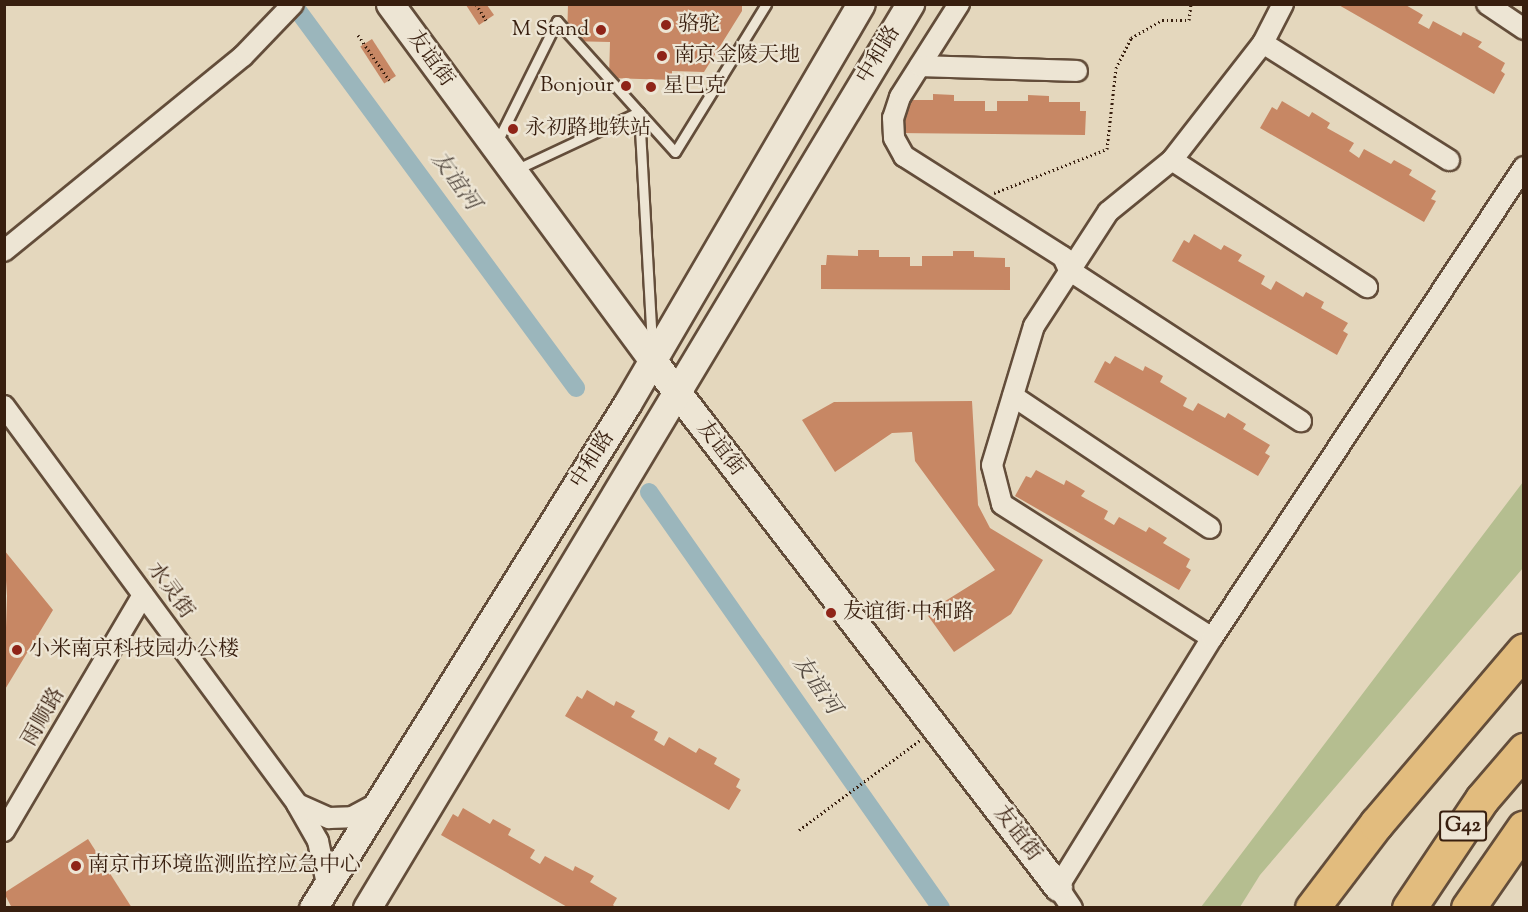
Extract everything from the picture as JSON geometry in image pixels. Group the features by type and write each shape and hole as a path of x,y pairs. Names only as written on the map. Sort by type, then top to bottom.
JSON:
{"highway":[{"path":"1312,908 1376,824 1524,650"},
{"name":"G42","path":"1408,908 1482,799 1524,750"},
{"name":"G42","path":"1468,908 1524,827"}],"main road":[{"name":"友谊街","path":"390,4 653,361 1065,897"},
{"name":"中和路","path":"313,908 653,361 861,4"},
{"name":"中和路","path":"367,908 909,4"}],"street":[{"path":"959,4 900,97 893,118 894,138 904,156 1063,257 1069,270 1301,422"},
{"path":"1212,638 1002,504 992,465 1034,326 1069,270 1108,212 1172,160 1263,43 1283,4"},
{"path":"1487,4 1524,29"},
{"path":"4,251 243,56 289,8"},
{"path":"1263,43 1449,160"},
{"path":"920,66 1077,71"},
{"path":"1172,160 1367,287"},
{"path":"1065,897 1212,638 1524,166"},
{"path":"1013,396 1210,528"},
{"name":"水灵街","path":"4,406 297,804 318,841 327,884"},
{"name":"雨顺路","path":"4,831 143,595"},
{"path":"297,804 329,818 352,817 378,803"}],"lane":[{"path":"495,147 557,21 675,152 766,4"},
{"path":"513,171 639,112 653,361"}],"path":[{"path":"476,4 486,20"},
{"path":"977,202 1007,186 1107,149 1116,68 1131,38 1162,20 1190,20 1191,4"},
{"path":"358,34 388,80"},
{"path":"799,830 936,729"}],"green space":[{"path":"1523,482 1523,568 1260,875 1240,907 1201,907"}],"building":[{"name":"南京金陵天地","path":"568,4 742,4 742,11 704,72 672,71 672,80 609,78 610,42 567,41"},
{"path":"1337,4 1404,4 1423,15 1418,23 1429,29 1433,21 1461,36 1463,32 1482,42 1478,47 1505,63 1501,71 1505,74 1494,94"},
{"path":"466,5 487,5 494,15 479,25"},
{"path":"372,39 396,76 384,84 360,47"},
{"path":"933,94 954,95 954,101 985,101 985,111 997,111 997,101 1028,101 1028,95 1049,96 1049,102 1080,102 1080,111 1086,111 1085,135 896,133 902,100 933,100"},
{"path":"1282,101 1309,117 1312,112 1330,123 1327,128 1354,143 1349,151 1359,158 1364,149 1391,164 1394,160 1412,170 1409,175 1436,191 1431,199 1436,201 1424,222 1260,128 1272,107 1277,110"},
{"path":"1194,234 1221,250 1224,245 1242,255 1238,261 1265,276 1261,284 1271,290 1276,281 1303,297 1306,292 1324,302 1321,308 1348,323 1343,331 1348,334 1337,355 1172,261 1184,240 1189,243"},
{"path":"858,250 879,250 879,257 910,257 910,266 922,266 922,256 953,256 953,251 974,251 974,257 1005,258 1005,267 1010,267 1010,290 821,289 821,265 826,265 827,255 858,256"},
{"path":"1115,356 1143,371 1145,366 1163,376 1160,382 1187,398 1183,406 1193,411 1198,403 1225,418 1228,413 1246,424 1243,429 1270,445 1265,453 1270,456 1258,476 1094,382 1105,361 1110,364"},
{"path":"972,401 978,505 990,528 1043,560 1011,614 954,652 926,613 995,570 915,461 912,432 892,433 835,472 802,420 834,402"},
{"path":"1036,470 1064,485 1066,480 1085,491 1081,496 1108,511 1104,519 1114,525 1119,517 1146,532 1149,527 1167,538 1163,543 1190,559 1186,567 1191,570 1179,590 1015,496 1026,476 1031,478"},
{"name":"小米南京科技园办公楼","path":"4,550 53,610 4,691 7,596"},
{"path":"587,690 614,706 616,701 635,711 631,717 658,732 654,740 664,746 669,737 696,753 699,748 717,758 714,764 740,779 736,787 741,790 729,810 565,716 577,696 582,699"},
{"path":"463,808 490,824 493,819 511,829 508,835 535,850 530,858 540,864 545,856 573,871 575,866 594,876 590,882 617,898 613,905 616,908 569,908 441,835 453,814 458,817"},
{"name":"南京市环境监测监控应急中心","path":"88,839 132,908 12,908 4,893"}],"waterway":[{"name":"友谊河","path":"293,4 576,388"},
{"name":"友谊河","path":"649,492 941,908"}],"place":[{"name":"骆驼","path":"666,25"},
{"name":"M Stand","path":"601,30"},
{"name":"南京金陵天地","path":"662,56"},
{"name":"Bonjour","path":"626,86"},
{"name":"星巴克","path":"651,87"},
{"name":"永初路地铁站","path":"513,129"},
{"name":"友谊街·中和路","path":"831,613"},
{"name":"小米南京科技园办公楼","path":"17,650"},
{"name":"南京市环境监测监控应急中心","path":"76,866"}]}
